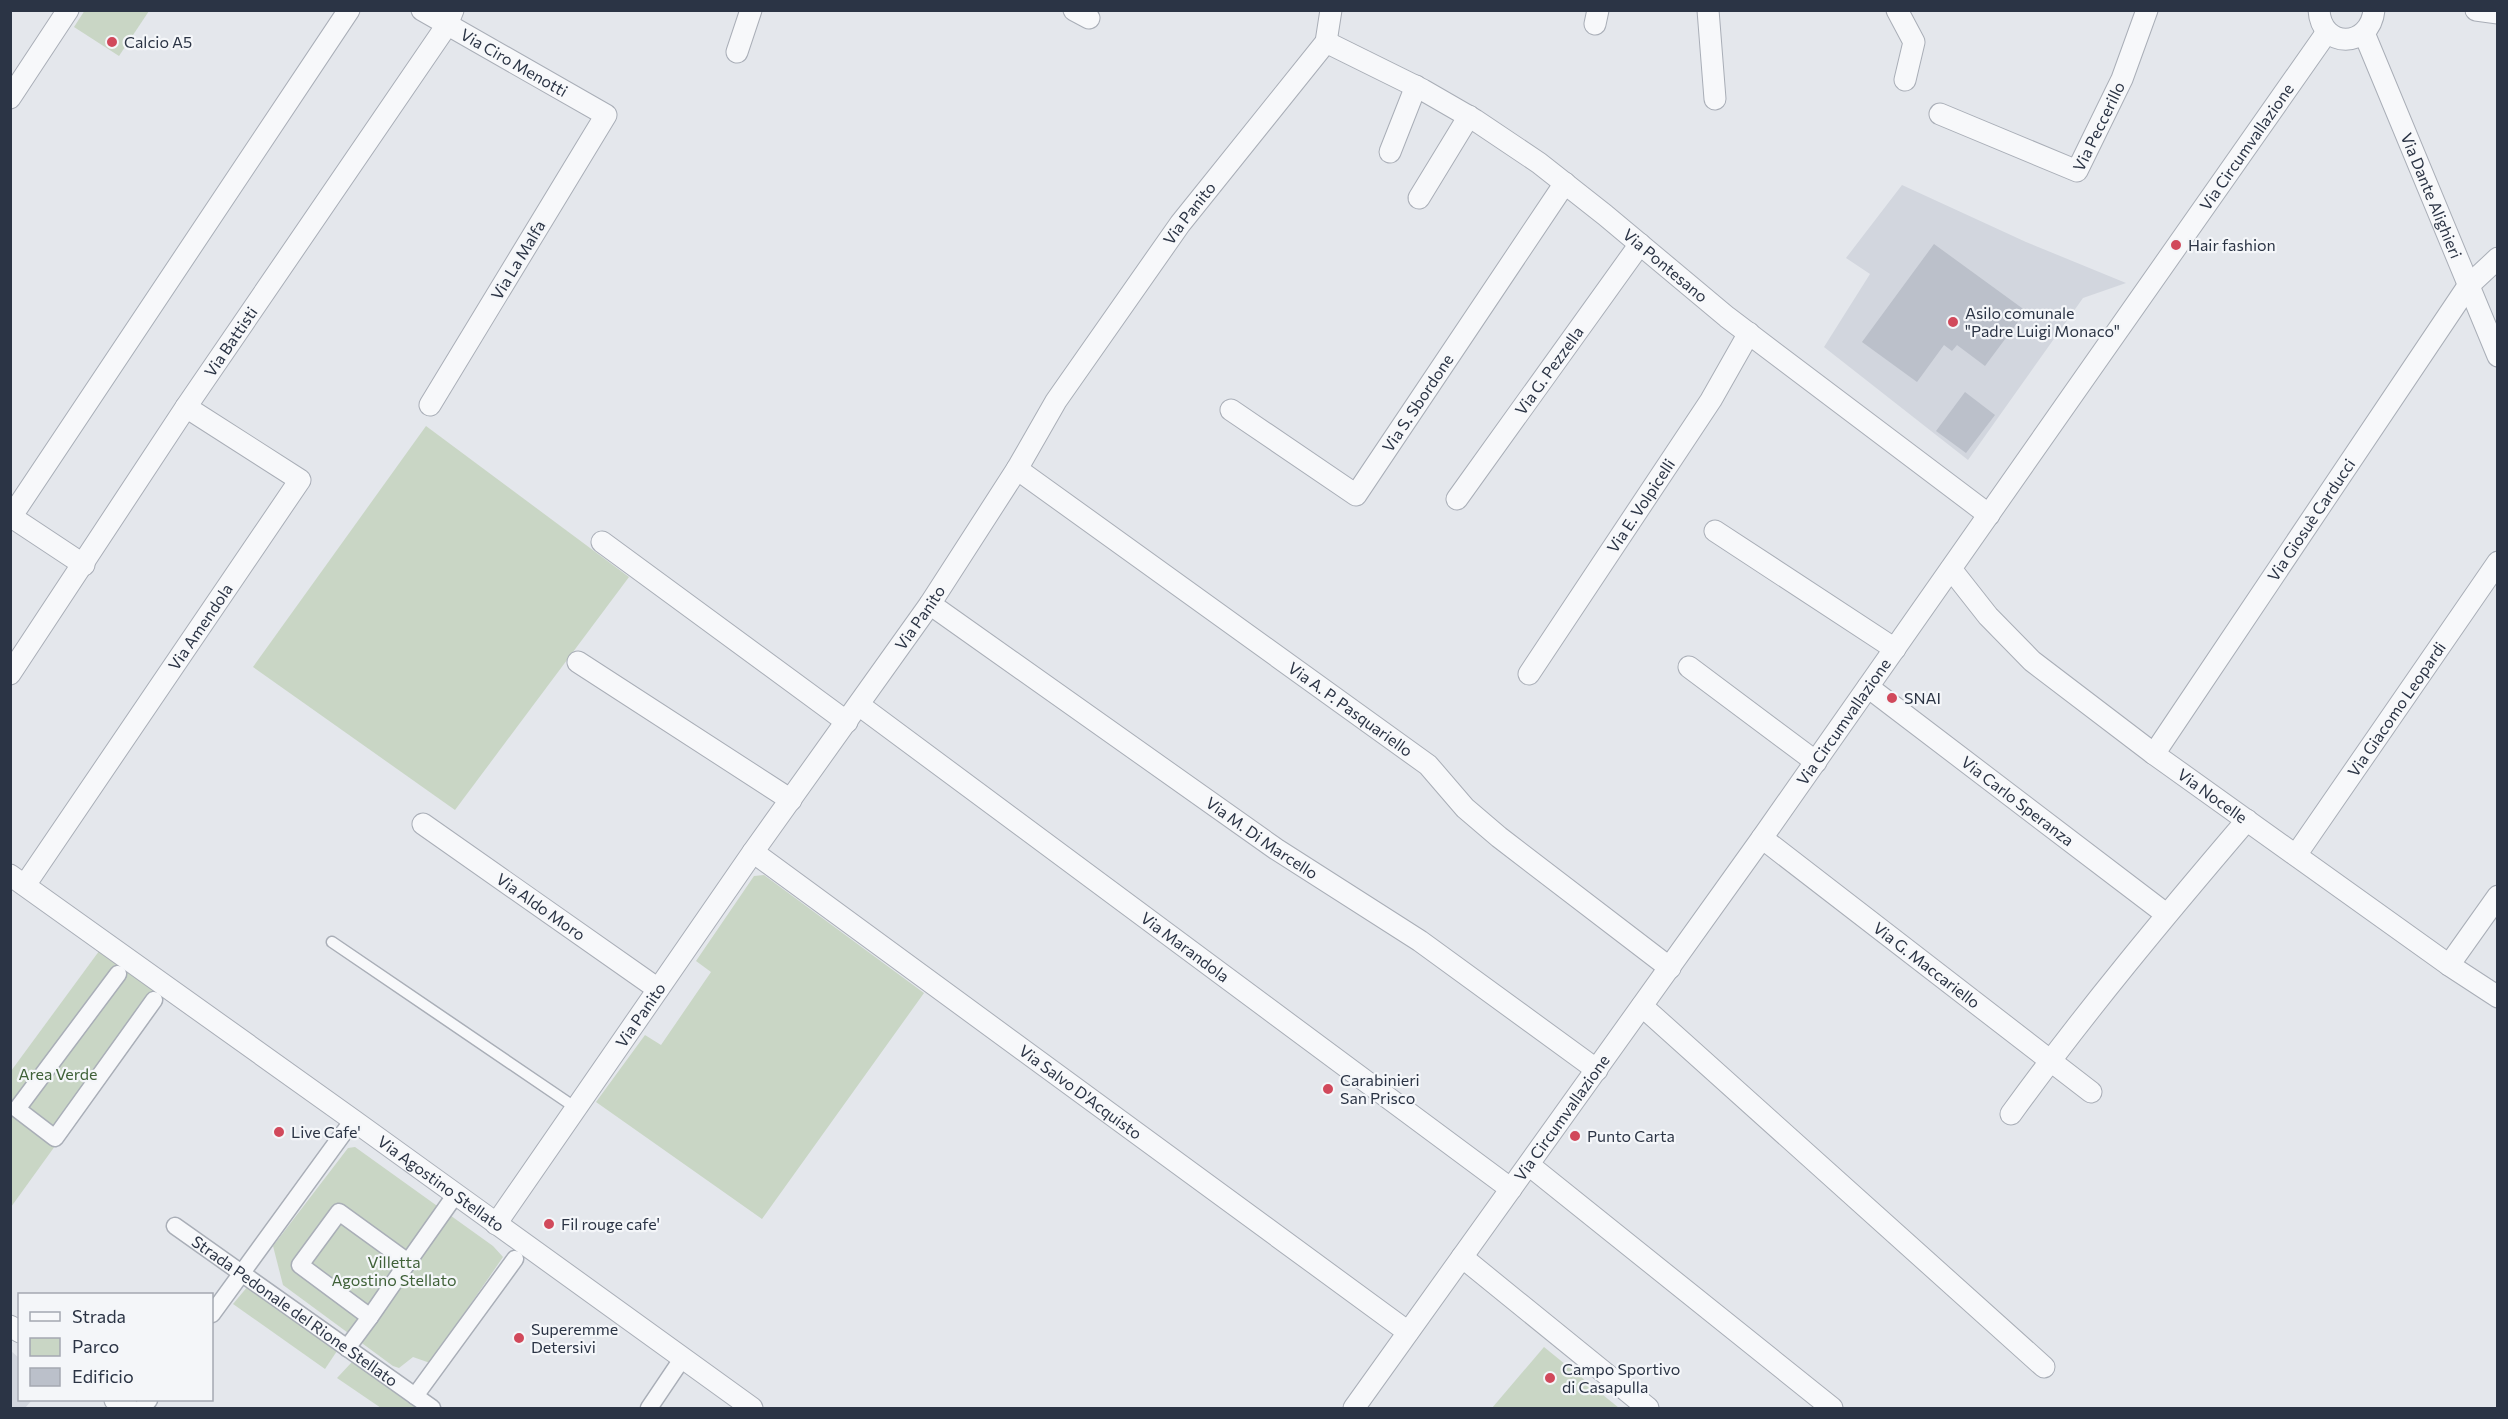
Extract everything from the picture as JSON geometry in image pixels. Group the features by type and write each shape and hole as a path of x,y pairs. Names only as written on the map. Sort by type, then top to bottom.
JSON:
{"street":[{"path":"10,98 68,10"},
{"path":"84,565 11,516 349,10"},
{"name":"Via Ciro Menotti","path":"422,10 450,18 606,115"},
{"path":"737,52 751,10"},
{"name":"Via Panito","path":"496,1224 753,852 930,604 1017,469 1056,401 1180,224 1326,42 1331,10"},
{"path":"1708,10 1715,99"},
{"path":"1897,10 1914,42 1905,80"},
{"name":"Via Peccerillo","path":"1940,114 2077,171 2122,79 2147,10"},
{"path":"2319,10 2320,20 2327,32 2338,39 2352,39 2364,33 2372,24 2374,10"},
{"path":"2476,10 2498,13"},
{"name":"Via Battisti","path":"10,674 186,407 450,18"},
{"name":"Via Circumvallazione","path":"1354,1408 1816,762 2327,32"},
{"name":"Via Dante Alighieri","path":"2364,33 2498,356"},
{"name":"Via Pontesano","path":"1326,42 1416,86 1468,116 1565,183 1749,333 1989,515"},
{"path":"1390,152 1416,86"},
{"name":"Via La Malfa","path":"430,405 606,115"},
{"path":"1419,198 1468,116"},
{"name":"Via S. Sbordone","path":"1231,410 1356,495 1565,183"},
{"name":"Via G. Pezzella","path":"1457,499 1640,244"},
{"name":"Via Giosuè Carducci","path":"2154,754 2468,286 2498,258"},
{"name":"Via E. Volpicelli","path":"1529,675 1711,400 1749,333"},
{"name":"Via Amendola","path":"18,880 300,480 186,407"},
{"name":"Via A. P. Pasquariello","path":"1017,469 1428,765 1465,808 1499,837 1670,968"},
{"path":"1715,531 1895,649"},
{"name":"Via Marandola","path":"603,542 853,714 1511,1189"},
{"name":"Via Giacomo Leopardi","path":"2296,855 2498,562"},
{"name":"Via Nocelle","path":"1951,569 1988,616 2032,661 2154,754 2449,965 2498,997"},
{"name":"Via M. Di Marcello","path":"930,604 1276,849 1420,941 1597,1070"},
{"path":"578,662 791,800"},
{"path":"1689,667 1816,762"},
{"name":"Via Carlo Speranza","path":"1868,687 2166,914"},
{"path":"2011,1114 2050,1060 2166,914 2247,820"},
{"name":"Via Aldo Moro","path":"423,824 658,989"},
{"name":"Via G. Maccariello","path":"1762,838 2091,1092"},
{"name":"Via Salvo D'Acquisto","path":"753,852 1408,1332"},
{"name":"Via Agostino Stellato","path":"18,880 752,1408"},
{"path":"2449,965 2498,896"},
{"path":"118,974 13,1111 55,1138 154,1000"},
{"path":"1642,1006 2044,1367"},
{"path":"213,1313 353,1120"},
{"path":"1529,1165 1832,1408"},
{"path":"347,1348 456,1194"},
{"path":"370,1317 300,1265 339,1212 408,1262"},
{"name":"Strada Pedonale del Rione Stellato","path":"175,1226 432,1408"},
{"path":"1462,1257 1648,1408"},
{"name":"Strada Pedonale del Rione Stellato","path":"415,1396 515,1259"},
{"path":"649,1408 682,1359"}],"lane":[{"path":"333,942 576,1108"}],"shaded area":[{"name":"Asilo comunale \"Padre Luigi Monaco\"","path":"1902,185 2026,242 2126,283 2083,298 1968,460 1824,347 1870,274 1846,258"},
{"path":"11,1351 18,1357 18,1401 31,1401 25,1408 11,1408"}],"green space":[{"name":"Calcio A5","path":"85,10 149,11 119,56 74,27"},
{"path":"426,426 629,577 455,810 253,667"},
{"path":"764,875 924,993 762,1219 596,1102 645,1035 661,1045 711,972 696,961 754,876"},
{"name":"Area Verde","path":"105,943 169,988 11,1207 11,1071"},
{"name":"Villetta Agostino Stellato","path":"355,1147 493,1246 503,1257 430,1363 413,1357 399,1368 393,1366 283,1285 273,1246 348,1148"},
{"path":"248,1286 334,1345 337,1351 325,1369 233,1304"},
{"name":"Campo Sportivo di Casapulla","path":"1544,1347 1619,1408 1492,1408"},
{"path":"352,1362 359,1363 425,1408 381,1408 337,1378"}],"building":[{"name":"Asilo comunale \"Padre Luigi Monaco\"","path":"1934,244 2026,311 1985,366 1957,345 1952,351 1944,345 1917,382 1862,342"},
{"path":"1965,392 1995,415 1966,453 1936,431"}],"place":[{"name":"Calcio A5","path":"112,42"},
{"name":"Hair fashion","path":"2176,245"},
{"name":"Asilo comunale \"Padre Luigi Monaco\"","path":"1953,322"},
{"name":"SNAI","path":"1892,698"},
{"name":"Carabinieri San Prisco","path":"1328,1089"},
{"name":"Live Cafe'","path":"279,1132"},
{"name":"Punto Carta","path":"1575,1136"},
{"name":"Fil rouge cafe'","path":"549,1224"},
{"name":"Superemme Detersivi","path":"519,1338"},
{"name":"Campo Sportivo di Casapulla","path":"1550,1378"}]}
